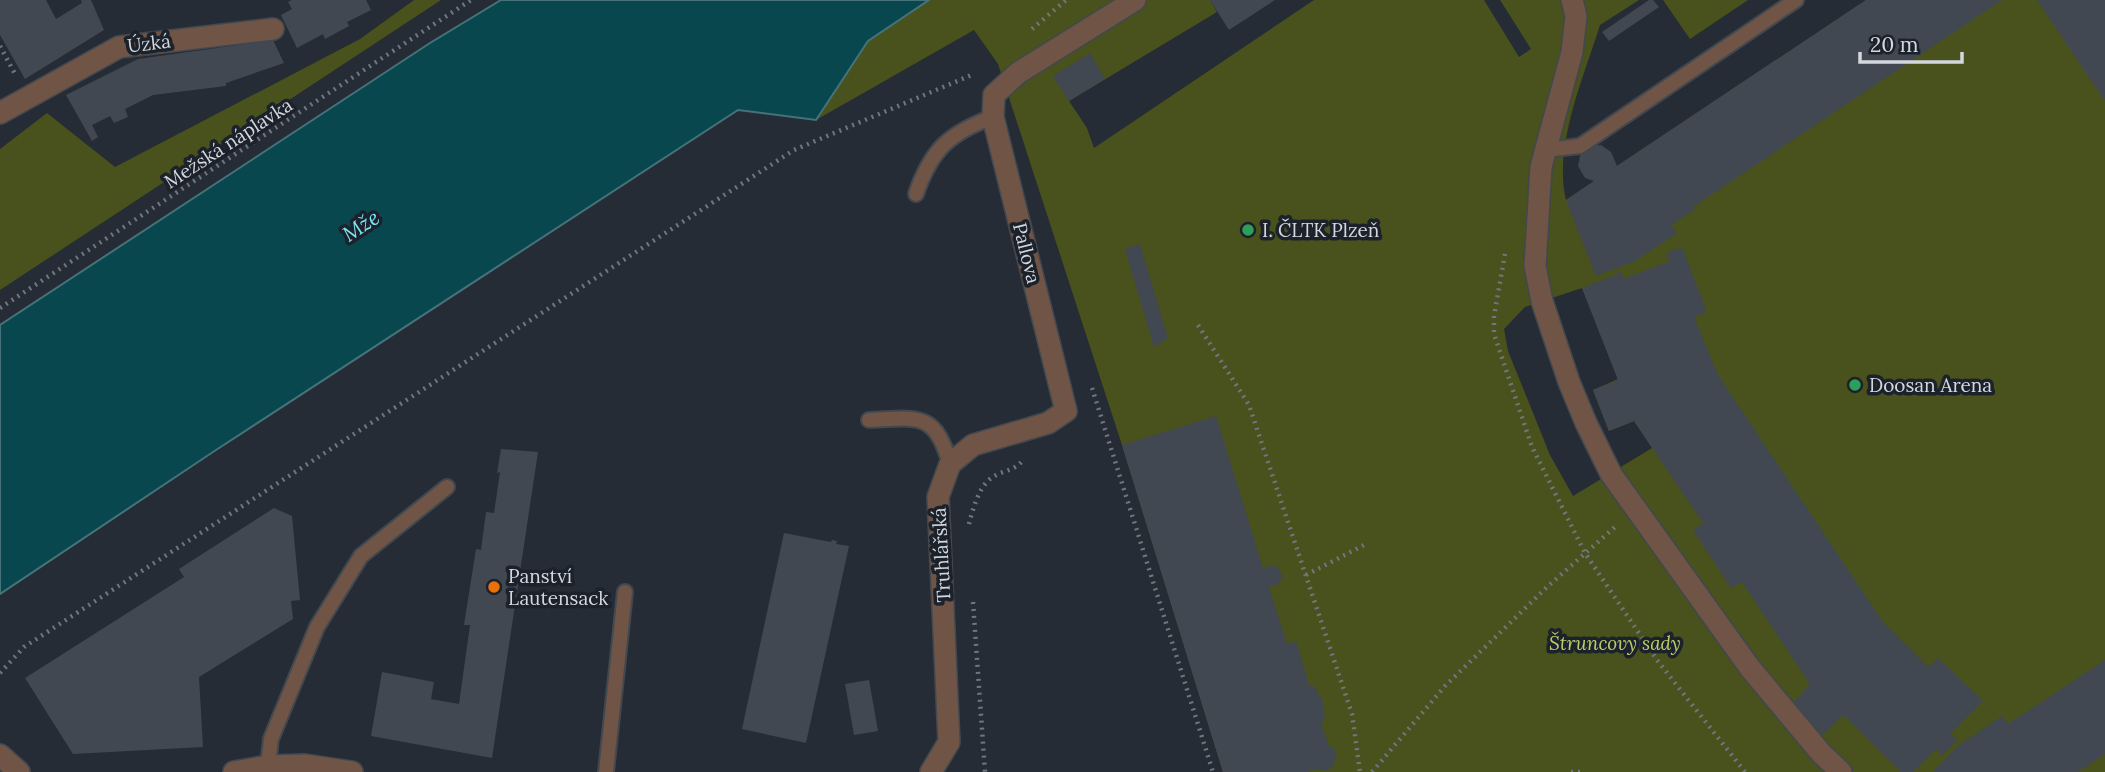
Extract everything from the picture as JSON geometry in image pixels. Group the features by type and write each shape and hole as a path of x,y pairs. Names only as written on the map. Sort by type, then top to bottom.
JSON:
{"street":[{"name":"Pallova","path":"1048,423 1066,411 993,117 994,95 1018,73 1135,0"},
{"path":"1572,0 1576,16 1572,52 1541,167 1535,266 1542,301 1586,423 1611,474 1750,668 1821,753 1841,772"},
{"name":"Úzká","path":"2,107 118,47 273,29"},
{"path":"950,464 973,445 1048,423"},
{"name":"Truhlářská","path":"931,772 949,742 938,497 950,464"},
{"path":"0,755 19,772"},
{"path":"234,772 268,766 305,765 352,772"}],"lane":[{"path":"1546,150 1580,146 1796,0"},
{"path":"916,194 925,169 939,148 961,130 993,117"},
{"path":"869,420 907,418 925,422 941,436 950,464"},
{"path":"268,766 271,739 317,627 361,556 447,487"},
{"path":"606,772 625,592"}],"path":[{"name":"Mežská náplavka","path":"0,309 471,0"},
{"path":"0,673 24,648 794,150 974,74"},
{"path":"1198,325 1249,405 1352,714 1360,772"},
{"path":"1088,376 1213,772"},
{"path":"967,536 974,503 990,479 1017,468 1048,423"},
{"path":"1372,772 1445,686 1547,587 1636,508"},
{"path":"1306,575 1366,544"},
{"path":"973,596 985,772"},
{"path":"1571,772 1585,772"}],"green space":[{"path":"414,0 441,0 0,290 0,149 47,113 115,167 360,39"},
{"name":"Štruncovy sady","path":"929,0 1210,0 1217,12 1069,101 1087,128 1094,148 1314,0 1484,0 1519,57 1531,49 1500,0 1639,0 1600,25 1567,135 1563,179 1566,200 1866,0 2105,0 2105,772 1223,772 1122,445 998,64 974,30 816,120 868,41","holes":["1582,288 1618,379 1593,390 1609,431 1634,421 1652,448 1573,496 1550,455 1508,351 1504,329 1525,307"]},
{"path":"1663,0 1748,0 1690,39"}],"water":[{"name":"Mže","path":"501,0 929,0 868,41 816,120 738,110 0,594 0,325 430,43"}],"building":[{"path":"0,0 46,0 56,19 82,3 81,0 91,0 104,30 25,79 0,35"},
{"path":"366,0 371,10 347,22 349,26 325,39 323,34 297,48 281,15 292,9 288,2"},
{"path":"1210,0 1275,0 1229,30"},
{"path":"1649,0 1653,0 1659,7 1609,41 1602,32"},
{"path":"1866,0 2002,0 1693,207 1695,209 1671,225 1677,233 1635,261 1596,276 1566,200 1594,181 1585,178 1578,166 1584,150 1589,146 1601,145 1611,152 1617,166"},
{"path":"2037,0 2105,0 2105,101"},
{"path":"273,40 284,63 226,83 226,86 153,95 125,109 128,117 114,123 110,116 92,125 98,137 92,141 66,95 138,59"},
{"path":"1090,53 1105,79 1069,101 1053,76"},
{"path":"1140,244 1168,338 1154,347 1125,249"},
{"path":"1682,247 1707,312 1694,317 1718,375 1883,622 1929,667 1938,658 1983,701 1950,734 1957,740 1942,756 1936,749 1913,772 1901,772 1843,715 1823,735 1792,705 1810,684 1742,582 1731,588 1693,530 1703,523 1634,421 1609,431 1593,390 1618,380 1582,288 1618,274 1619,268 1623,279 1670,261 1666,253"},
{"path":"1216,416 1263,568 1276,565 1283,576 1278,584 1269,587 1287,644 1296,641 1309,685 1315,687 1323,703 1325,717 1321,724 1329,746 1335,749 1336,754 1334,765 1327,771 1223,772 1122,445"},
{"name":"Panství Lautensack","path":"501,449 538,452 492,758 371,736 382,672 434,682 431,699 459,704 470,625 464,625 476,549 481,550 486,512 494,513"},
{"path":"274,508 292,516 300,600 291,601 293,619 199,677 203,747 73,754 25,678 184,577 179,569"},
{"path":"784,533 837,541 836,544 849,546 806,743 742,729"},
{"path":"2105,660 2105,754 2078,772 1933,772 1959,745 2002,716 2008,724"},
{"path":"869,680 878,731 854,735 845,684"}],"place":[{"name":"I. ČLTK Plzeň","path":"1248,230"},
{"name":"Doosan Arena","path":"1855,385"},
{"name":"Panství Lautensack","path":"494,587"}]}
